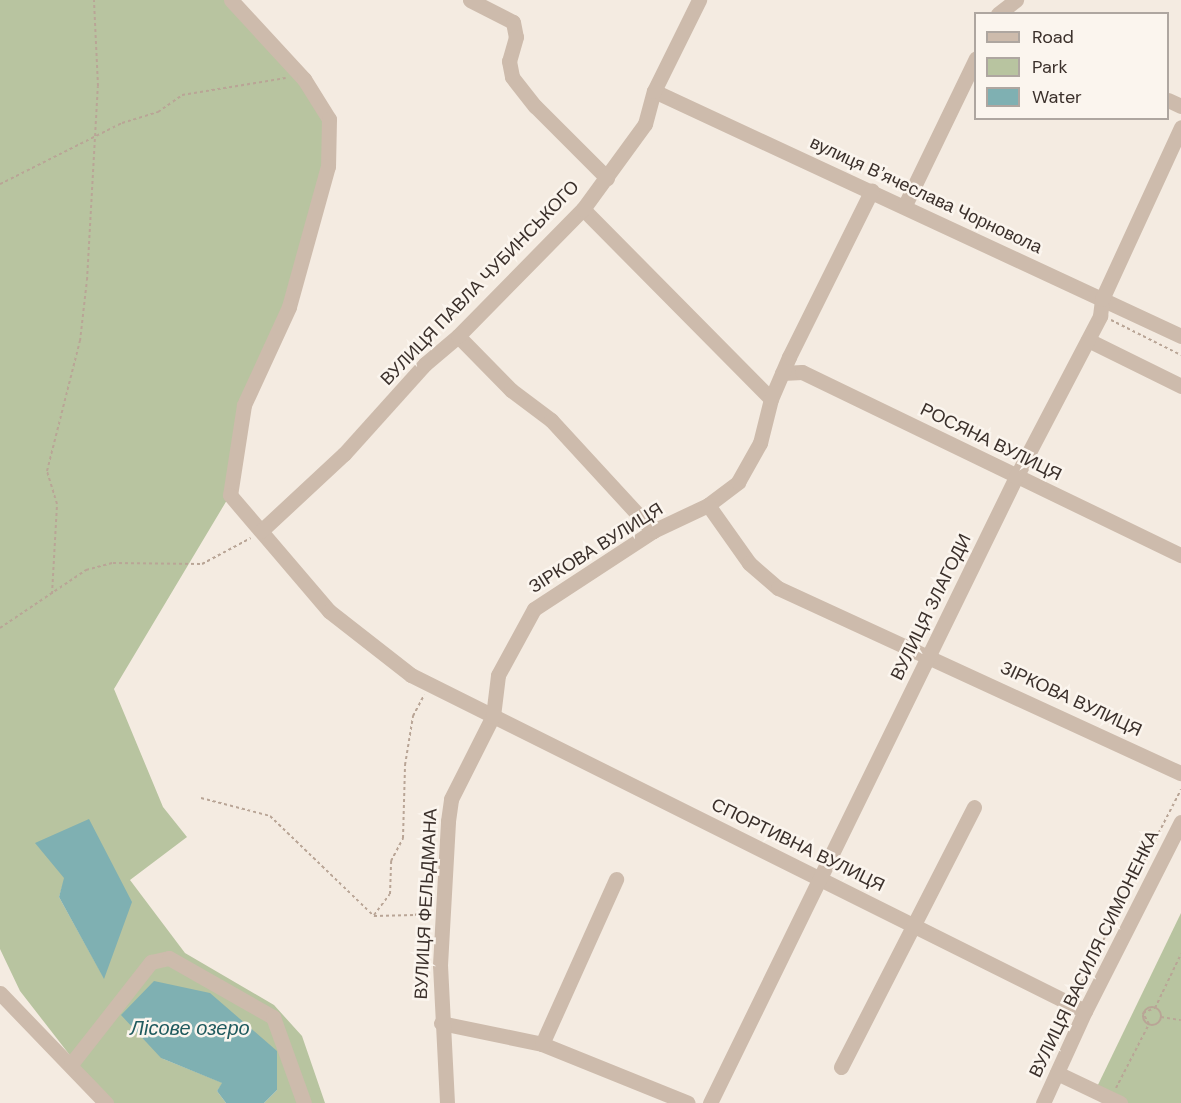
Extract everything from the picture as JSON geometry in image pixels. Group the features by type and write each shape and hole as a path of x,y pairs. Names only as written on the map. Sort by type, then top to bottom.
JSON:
{"street":[{"path":"231,0 304,79"},
{"path":"470,0 513,22 516,37 509,61 512,77 535,106 607,178"},
{"name":"ВУЛИЦЯ ПАВЛА ЧУБИНСЬКОГО","path":"261,531 344,454 425,364 458,336 583,209 645,124 654,91 699,0"},
{"path":"1001,12 1016,0"},
{"path":"905,205 974,60"},
{"name":"СПОРТИВНА ВУЛИЦЯ","path":"304,79 329,119 328,166 290,307 244,405 230,495 329,611 411,675 822,877 1085,1011"},
{"name":"вулиця Вʼячеслава Чорновола","path":"654,91 905,205 1181,336"},
{"name":"ВУЛИЦЯ ЗЛАГОДИ","path":"710,1103 1016,477 1100,316 1101,299 1181,127"},
{"path":"708,505 738,482 760,443 771,399 782,373 872,190"},
{"path":"583,209 771,399"},
{"path":"458,336 511,390 551,420 653,531"},
{"path":"1088,340 1181,386"},
{"name":"РОСЯНА ВУЛИЦЯ","path":"782,373 802,372 1181,555"},
{"name":"ЗІРКОВА ВУЛИЦЯ","path":"493,716 498,675 534,609 653,531 708,505 750,562 778,588 929,654 1181,773"},
{"name":"ВУЛИЦЯ ФЕЛЬДМАНА","path":"447,1103 441,1023 440,965 451,799 493,716"},
{"path":"841,1067 974,807"},
{"name":"ВУЛИЦЯ ВАСИЛЯ СИМОНЕНКА","path":"1043,1103 1085,1011 1181,822"},
{"path":"542,1044 616,879"},
{"path":"70,1064 151,962 169,958 273,1017 304,1103"},
{"path":"0,993 106,1103"},
{"path":"441,1023 542,1044 688,1103"},
{"path":"1057,1073 1116,1101"}],"path":[{"path":"52,594 57,504 47,471 80,341 92,223 98,86 94,0"},
{"path":"0,184 122,123 158,112 182,94 245,82 304,79"},
{"path":"1107,318 1181,355"},
{"path":"0,628 86,570 113,562 202,564 261,531"},
{"path":"374,916 390,894 392,861 403,838 405,765 413,716 430,685"},
{"path":"1070,1004 1181,790"},
{"path":"201,798 270,816 374,916 416,915 433,907"},
{"path":"1155,1008 1181,954"},
{"path":"1155,1008 1147,1009 1143,1017 1149,1024 1156,1024 1161,1017"},
{"path":"1155,1008 1161,1017 1181,1020"},
{"path":"1116,1101 1149,1024"}],"green space":[{"path":"0,0 231,0 329,119 328,166 289,307 244,405 230,495 114,689 163,807 187,837 130,880 185,953 274,1005 302,1036 325,1103 264,1103 277,1090 161,1058 223,1083 217,1091 226,1103 107,1103 20,991 0,949","holes":["65,878 104,978 59,897"]},
{"path":"1181,913 1181,1103 1122,1103 1095,1091"}],"water":[{"path":"89,819 132,902 104,979 59,897 64,878 35,843"},
{"name":"Лісове озеро","path":"154,981 210,993 277,1051 277,1090 264,1103 226,1103 217,1091 222,1083 161,1058 121,1015"}]}
